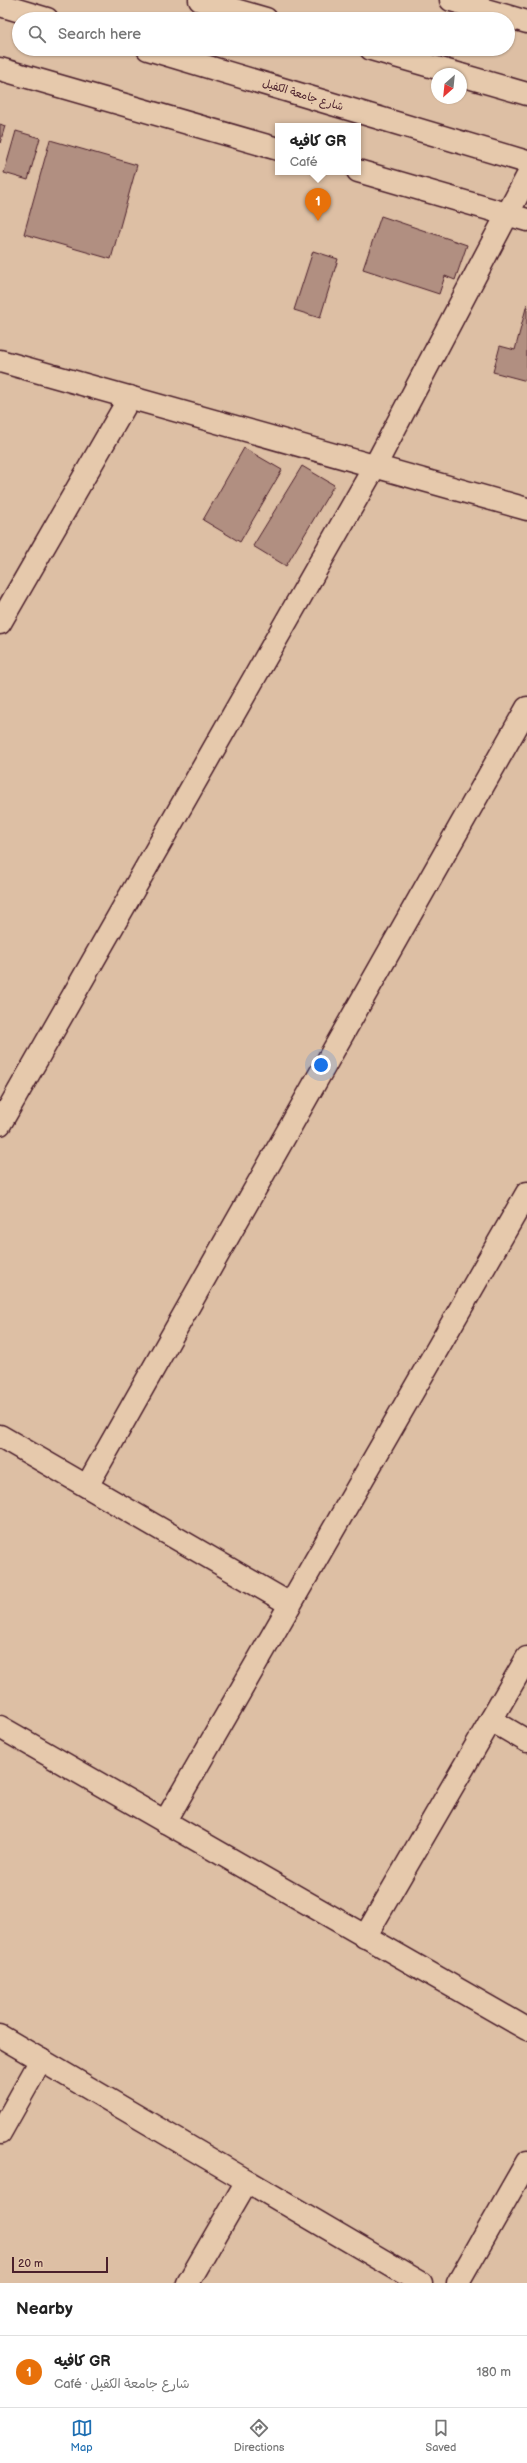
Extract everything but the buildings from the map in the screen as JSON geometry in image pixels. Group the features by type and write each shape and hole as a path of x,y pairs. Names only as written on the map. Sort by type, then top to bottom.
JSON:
{"street":[{"path":"200,0 242,12"},
{"path":"451,0 492,12"},
{"path":"0,5 24,12"},
{"path":"515,19 527,22"},
{"name":"شارع جامعة الكفيل","path":"171,56 527,162"},
{"path":"396,56 439,68"},
{"path":"0,69 275,148"},
{"path":"467,76 527,94"},
{"path":"361,172 517,217"},
{"path":"0,1124 517,217 527,177"},
{"path":"0,361 527,509"},
{"path":"0,623 130,397"},
{"path":"87,1486 527,708"},
{"path":"165,1822 527,1193"},
{"path":"0,1436 290,1604"},
{"path":"365,1937 527,1658"},
{"path":"491,1720 527,1741"},
{"path":"0,1727 527,2029"},
{"path":"0,2036 421,2283"},
{"path":"0,2133 41,2060"},
{"path":"458,2283 527,2162"},
{"path":"188,2283 247,2181"}],"place":[{"name":"كافيه GR","path":"318,221"}]}
